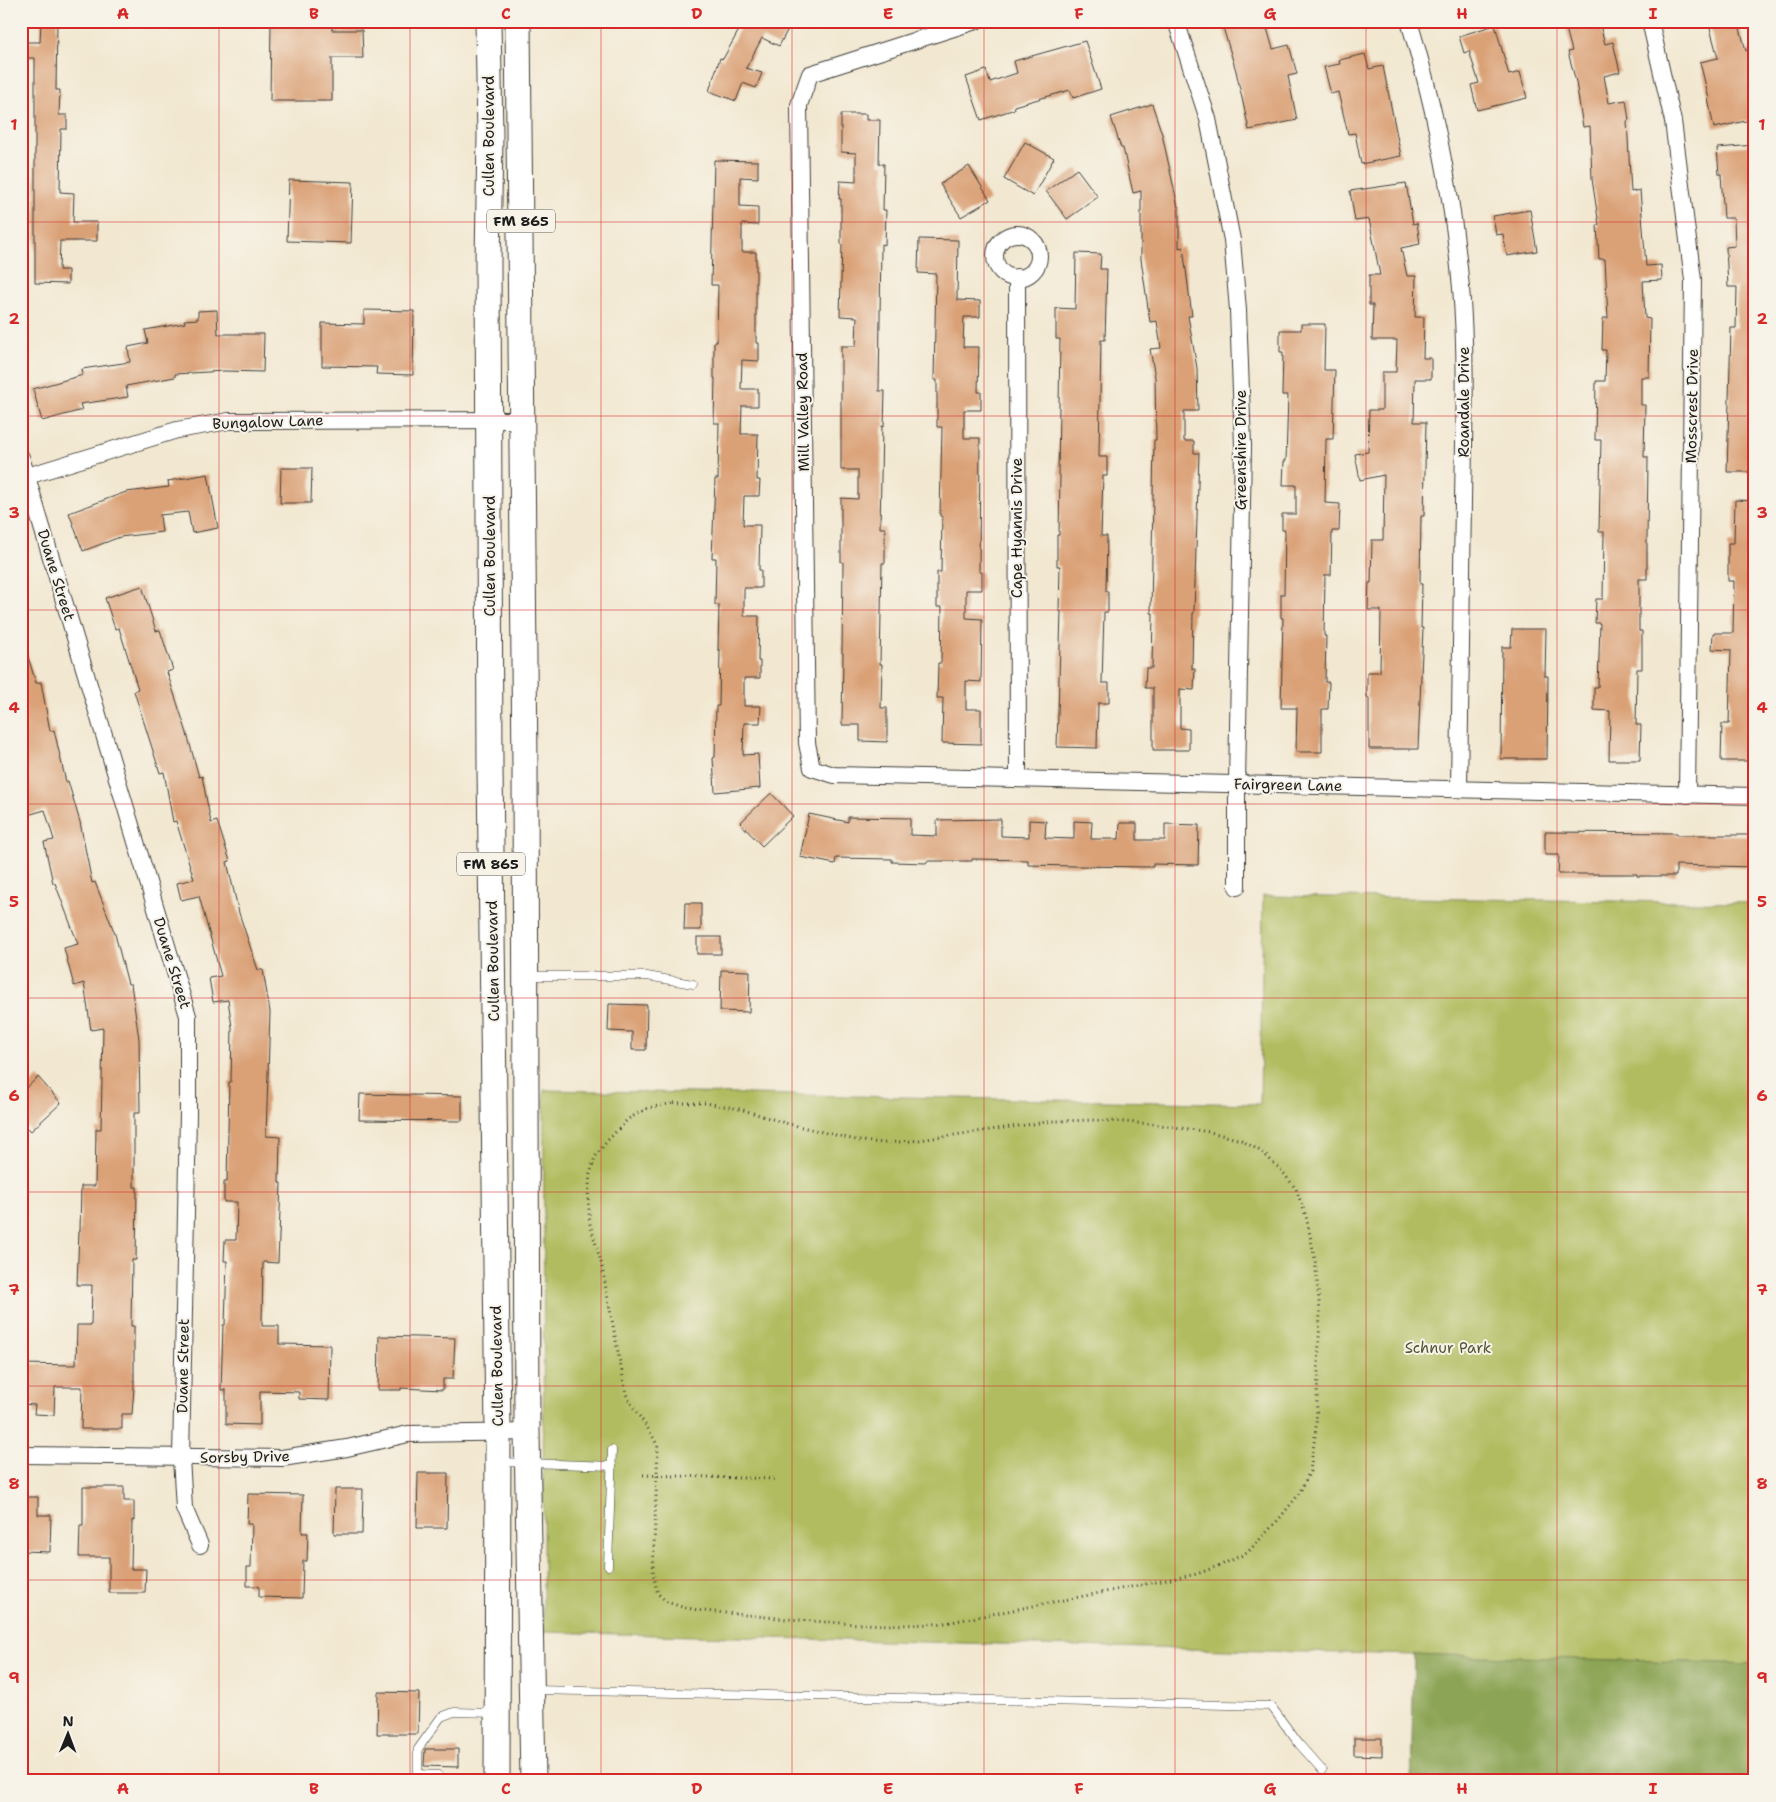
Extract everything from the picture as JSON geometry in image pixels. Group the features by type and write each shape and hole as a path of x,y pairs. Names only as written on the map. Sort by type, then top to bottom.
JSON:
{"main road":[{"name":"Cullen Boulevard","path":"488,21 490,136 488,263 490,766 498,1433 497,1781"},
{"name":"Cullen Boulevard","path":"518,21 523,420 527,1432 533,1781"},
{"path":"490,136 520,137"},
{"path":"490,766 525,767"},
{"path":"494,1110 526,1110"}],"street":[{"name":"Mill Valley Road","path":"822,771 812,768 807,743 799,106 810,74 976,21"},
{"name":"Greenshire Drive","path":"1176,21 1208,119 1232,240 1238,310 1243,446 1237,887"},
{"name":"Roandale Drive","path":"1409,21 1422,65 1439,144 1452,213 1461,288 1465,367 1459,789"},
{"name":"Mosscrest Drive","path":"1650,21 1673,121 1693,280 1687,795"},
{"name":"Cape Hyannis Drive","path":"1016,278 1018,779"},
{"name":"Bungalow Lane","path":"24,477 176,430 230,420 523,420"},
{"name":"Duane Street","path":"21,458 24,477 188,1016 188,1114 181,1458 184,1508 200,1545"},
{"name":"Fairgreen Lane","path":"822,771 834,775 1755,796"},
{"name":"Sorsby Drive","path":"21,1455 282,1458 347,1448 408,1434 527,1432"}],"lane":[{"path":"526,976 647,976 693,984"},
{"path":"608,1566 612,1450"},
{"path":"498,1462 612,1466"},
{"path":"532,1690 1271,1706 1299,1744 1322,1770"},
{"path":"437,1781 438,1775 418,1774 418,1749 441,1717 454,1712 497,1713"}],"path":[{"path":"674,1103 706,1103 740,1108 827,1134 860,1141 884,1143 912,1141 1054,1121 1096,1120 1153,1124 1210,1132 1241,1140 1262,1152 1282,1171 1296,1189 1306,1216 1315,1258 1320,1312 1316,1429 1310,1471 1299,1494 1279,1519 1247,1553 1223,1564 1197,1574 946,1623 918,1625 828,1622 702,1611 668,1602 658,1594 652,1572 657,1476 658,1447 626,1394 601,1262 590,1224 588,1197 590,1174 595,1157 606,1141 628,1119 648,1108 674,1103"},
{"path":"643,1475 775,1480"}],"green space":[{"name":"Schnur Park","path":"1263,896 1755,903 1755,1664 543,1632 544,1090 1260,1104"},
{"path":"1414,1654 1755,1664 1755,1781 1411,1781"}],"building":[{"path":"41,21 57,21 56,90 60,90 59,115 67,115 67,129 61,129 60,192 74,193 73,222 97,222 97,241 60,241 59,270 68,270 68,284 35,283 35,58 21,58 21,42 40,42"},
{"path":"271,21 332,21 332,30 362,30 363,58 332,58 332,101 270,101"},
{"path":"744,21 773,21 788,29 779,46 762,38 746,68 762,73 756,88 743,83 736,101 709,91 720,58 723,59"},
{"path":"1232,21 1265,21 1273,49 1289,45 1297,74 1288,76 1297,120 1249,130 1236,71 1222,24"},
{"path":"1564,21 1599,21 1605,44 1613,42 1620,72 1604,76 1609,103 1626,100 1629,120 1627,121 1631,192 1640,190 1646,266 1661,265 1662,280 1643,281 1645,318 1650,319 1649,377 1641,377 1641,405 1645,405 1644,457 1648,457 1647,579 1639,579 1639,631 1642,631 1642,669 1637,669 1636,725 1641,725 1640,760 1609,760 1610,711 1594,710 1594,687 1598,687 1600,623 1595,623 1596,599 1603,599 1604,532 1599,532 1601,440 1595,440 1596,381 1605,381 1606,350 1602,350 1603,318 1608,318 1605,259 1599,259 1597,225 1599,225 1592,179 1590,126 1583,127 1576,82 1568,52 1572,51"},
{"path":"1708,21 1738,21 1746,51 1753,49 1755,73 1749,75 1755,101 1755,119 1714,128 1700,62 1718,58"},
{"path":"1495,25 1509,75 1520,72 1527,98 1477,110 1471,85 1479,83 1469,51 1464,53 1459,36"},
{"path":"1085,41 1101,89 1073,98 1070,90 1014,106 1015,109 981,120 966,77 986,70 990,82 1017,73 1014,61"},
{"path":"1365,54 1369,69 1383,66 1401,156 1361,164 1355,133 1348,134 1338,92 1331,94 1324,67 1340,64 1339,60"},
{"path":"1152,104 1162,134 1179,207 1179,248 1183,247 1192,316 1188,316 1197,368 1198,411 1184,411 1184,441 1194,441 1194,453 1199,453 1193,613 1192,669 1195,669 1194,690 1180,689 1180,728 1189,729 1189,750 1153,750 1153,688 1145,688 1146,668 1152,668 1154,440 1156,440 1155,377 1150,349 1161,348 1157,321 1150,322 1141,259 1141,191 1133,193 1123,148 1121,148 1111,117"},
{"path":"841,114 866,114 866,120 880,120 879,164 884,164 883,210 886,210 885,245 881,244 879,391 885,391 884,427 882,426 880,528 885,528 885,563 882,563 880,664 882,664 881,708 887,708 887,742 860,741 860,725 842,725 843,562 841,562 841,498 858,499 858,470 841,470 841,346 856,346 857,317 840,316 842,244 841,199 839,199 840,181 856,182 856,153 841,152"},
{"path":"1025,142 1054,158 1033,196 1004,179"},
{"path":"1755,145 1755,472 1727,472 1731,328 1736,328 1737,287 1728,287 1726,247 1735,246 1734,218 1724,218 1717,148"},
{"path":"714,160 758,161 758,178 740,177 740,206 758,207 758,225 742,224 742,252 756,252 756,343 759,343 759,361 742,360 741,389 758,389 758,406 742,406 741,434 758,434 757,480 760,480 759,496 744,496 743,525 760,525 759,570 761,570 761,588 744,588 744,616 759,616 758,661 760,661 760,678 744,678 744,706 761,706 760,723 744,723 743,755 758,754 760,788 715,792 713,758 715,757 716,706 719,706 720,650 718,650 719,605 715,605 716,558 712,558 715,479 718,479 719,423 714,423 714,342 717,342 718,285 711,285"},
{"path":"969,166 990,200 961,217 940,184"},
{"path":"1077,169 1098,197 1067,219 1046,191"},
{"path":"289,180 353,182 351,243 287,241"},
{"path":"1406,183 1413,224 1417,223 1420,244 1401,248 1407,276 1416,276 1415,317 1424,317 1423,358 1431,358 1431,379 1415,379 1414,422 1426,422 1424,516 1421,516 1420,584 1422,584 1421,628 1423,628 1418,749 1369,749 1367,672 1380,672 1381,610 1368,610 1369,583 1371,583 1372,540 1383,540 1384,475 1360,480 1355,454 1368,452 1369,410 1382,410 1382,372 1396,372 1397,340 1372,340 1373,305 1369,305 1369,275 1380,275 1369,219 1355,221 1350,191"},
{"path":"1530,210 1537,251 1507,256 1503,234 1496,235 1493,216"},
{"path":"919,239 958,240 957,300 980,301 980,317 964,317 963,347 979,347 978,392 981,392 981,410 964,410 964,438 980,438 979,572 982,572 982,590 966,590 966,618 982,619 981,682 966,681 966,709 981,709 981,744 942,743 943,698 937,698 938,663 941,663 942,607 937,607 937,572 941,572 942,427 937,427 937,380 934,380 936,274 918,273"},
{"path":"1076,253 1101,254 1100,269 1107,269 1105,340 1101,340 1099,457 1107,457 1107,476 1103,476 1101,536 1107,536 1106,591 1108,591 1108,612 1104,612 1102,683 1109,683 1109,703 1098,703 1097,748 1057,747 1061,611 1059,611 1060,566 1057,566 1060,475 1058,475 1060,339 1056,339 1056,308 1075,309"},
{"path":"217,310 218,334 264,334 263,372 224,371 175,374 175,377 126,386 128,397 80,404 82,410 42,421 33,389 83,375 82,369 130,362 128,347 148,343 145,330 185,323 184,320 198,319 198,311"},
{"path":"364,310 414,311 413,375 376,374 377,367 322,366 322,323 364,324"},
{"path":"1301,324 1325,324 1324,370 1335,370 1333,439 1326,439 1325,503 1340,504 1339,531 1332,531 1331,575 1325,575 1325,682 1329,682 1328,709 1322,709 1322,752 1296,752 1297,708 1281,708 1283,618 1281,618 1281,594 1284,594 1285,530 1282,530 1282,514 1296,514 1296,485 1283,485 1284,461 1286,461 1288,395 1282,395 1283,352 1280,352 1280,330 1301,330"},
{"path":"281,468 312,468 311,503 280,503"},
{"path":"208,474 218,528 192,533 188,512 160,515 162,532 120,537 83,551 69,513 126,492 169,487 168,481"},
{"path":"1735,500 1755,501 1755,672 1752,738 1755,738 1755,761 1721,761 1722,724 1729,724 1731,650 1712,649 1713,633 1733,633 1734,581 1728,581 1728,543 1734,543"},
{"path":"142,586 156,631 160,630 173,670 167,672 199,777 202,776 211,823 217,821 230,861 227,862 239,913 258,970 263,970 270,1012 266,1136 280,1137 279,1183 281,1183 278,1263 263,1262 262,1326 279,1326 279,1344 330,1345 329,1400 299,1399 299,1392 260,1391 260,1425 226,1424 226,1390 221,1390 227,1261 224,1261 225,1240 236,1240 237,1202 224,1202 224,1182 227,1182 229,1082 231,1082 232,1027 228,1000 213,1002 209,978 221,976 199,896 181,900 177,883 194,879 176,821 173,822 164,772 160,773 134,691 138,689 119,628 115,629 105,598"},
{"path":"1512,629 1546,629 1545,676 1548,676 1547,759 1501,759 1502,647 1511,647"},
{"path":"25,647 36,683 41,682 50,731 54,730 66,782 68,781 80,822 92,883 95,882 115,934 128,984 131,984 139,1039 140,1113 134,1113 134,1187 137,1187 136,1260 132,1260 131,1326 134,1326 134,1388 132,1414 122,1414 122,1429 81,1429 82,1387 55,1387 54,1415 34,1414 35,1405 21,1404 21,1364 76,1365 77,1325 91,1325 92,1285 77,1285 79,1231 81,1186 95,1186 96,1129 101,1129 103,1028 91,1030 84,983 74,986 64,948 78,944 55,883 53,883 44,842 54,840 45,810 21,817 21,648"},
{"path":"771,793 793,816 762,846 740,823"},
{"path":"809,814 848,822 848,817 910,818 910,835 937,836 937,820 1001,819 1001,836 1029,837 1029,820 1046,821 1045,838 1074,839 1074,821 1092,822 1091,839 1119,839 1120,823 1137,823 1137,840 1165,840 1165,824 1199,825 1198,865 1153,864 1153,867 1074,866 1028,865 1028,860 972,859 972,861 927,861 927,863 892,862 892,859 836,858 835,864 800,857"},
{"path":"1545,832 1755,835 1755,867 1676,865 1676,876 1558,874 1559,855 1545,855"},
{"path":"685,903 701,903 701,930 684,930"},
{"path":"697,937 721,937 721,954 697,954"},
{"path":"721,970 750,971 749,1012 720,1011"},
{"path":"609,1004 647,1005 646,1050 632,1050 632,1032 608,1031"},
{"path":"38,1077 61,1103 31,1131 21,1121 21,1093"},
{"path":"360,1094 462,1096 462,1121 359,1120"},
{"path":"379,1336 455,1338 453,1379 443,1379 443,1390 401,1388 401,1390 378,1390"},
{"path":"418,1473 448,1473 447,1528 417,1528"},
{"path":"83,1487 124,1487 124,1501 134,1501 131,1569 146,1569 145,1593 109,1593 109,1557 79,1557 80,1526 83,1526"},
{"path":"335,1489 363,1489 362,1534 334,1534"},
{"path":"248,1494 303,1495 302,1533 308,1533 307,1561 303,1561 302,1598 259,1597 259,1586 247,1586 247,1567 251,1567 252,1524 247,1524"},
{"path":"21,1497 38,1497 38,1515 51,1515 50,1552 21,1551"},
{"path":"378,1692 419,1693 418,1734 377,1734"},
{"path":"1354,1738 1382,1738 1382,1756 1354,1755"},
{"path":"425,1749 458,1749 458,1767 424,1766"}]}
